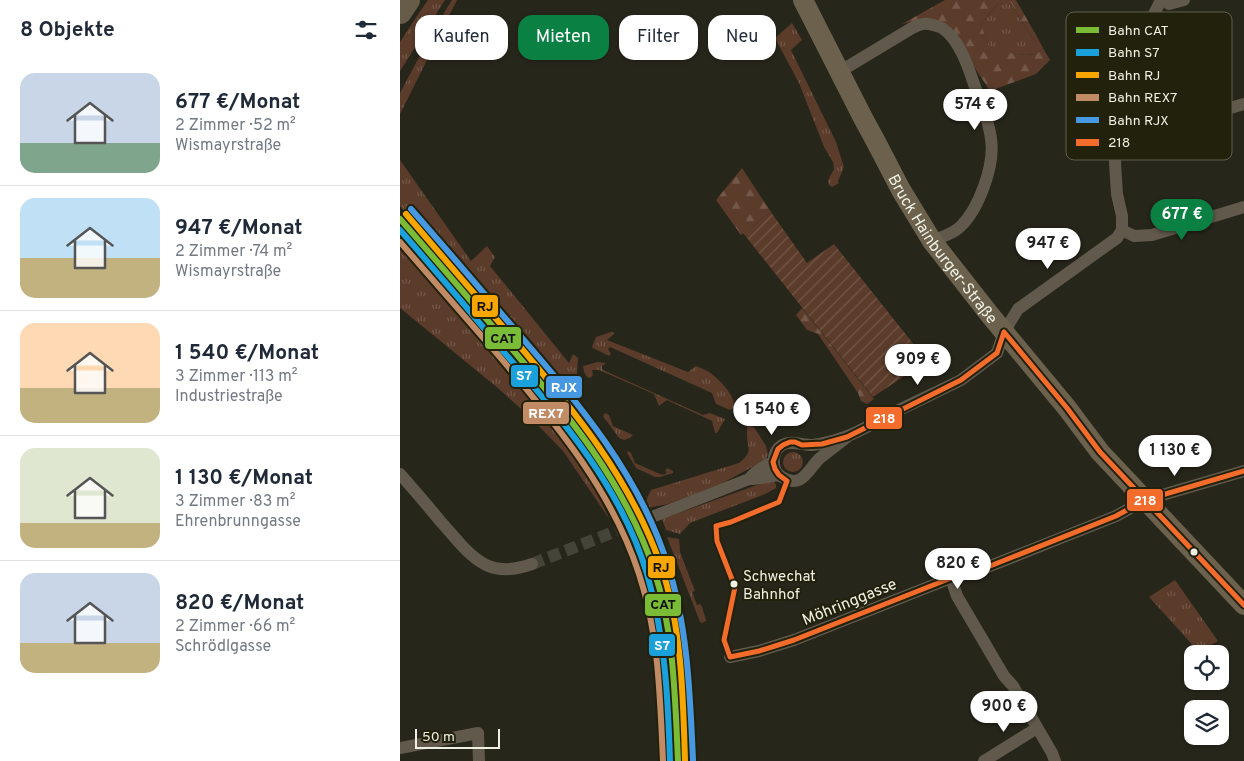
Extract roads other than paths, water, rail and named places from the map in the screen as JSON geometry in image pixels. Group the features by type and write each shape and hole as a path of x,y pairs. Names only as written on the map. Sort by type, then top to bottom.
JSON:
{"highway":[{"path":"400,12 408,0"}],"main road":[{"name":"Bruck Hainburger-Straße","path":"803,0 901,190 932,241 1067,408 1100,452 1244,605"}],"street":[{"path":"1165,2 1184,0"},
{"path":"839,72 912,28 923,24 941,27 955,41 966,61 989,128 992,157 980,197 967,219 953,232 932,241"},
{"path":"847,436 820,459 803,478 787,481 775,469 775,454 783,445 790,442 822,444 847,436 961,380 997,353 1004,332 1018,309 1117,238 1122,230 1122,216 1116,186 1115,160"},
{"path":"1122,230 1134,236 1152,236 1244,208"},
{"path":"802,444 811,455 811,469"},
{"path":"749,479 764,466 774,462"},
{"name":"Möhringgasse","path":"730,656 759,652 794,640 951,578 985,568 1031,550 1116,516 1145,500 1244,471"},
{"path":"400,474 470,553 487,565 511,569 532,564"},
{"path":"652,517 749,479 779,475"},
{"path":"951,578 957,596 1004,676 1013,686 1055,761"},
{"path":"984,761 1037,728"},
{"path":"400,748 478,732 479,761"}],"tunnel":[{"path":"532,564 652,517"}],"rail line":[{"name":"RJX","path":"411,209 584,413 624,471 641,501 656,533 668,566 680,613 687,662 693,760"},
{"name":"RJ","path":"406,214 556,390 597,445 633,503 661,566 673,613 680,662 685,761"},
{"name":"CAT","path":"400,219 480,311 572,422 592,449 627,507 642,538 654,570 666,617 670,640 678,761"},
{"name":"S7","path":"400,230 567,428 606,483 622,512 636,542 647,574 658,620 667,690 670,761"},
{"name":"REX7","path":"400,242 499,356 561,432 598,486 614,514 628,543 639,574 651,620 655,643 663,761"}],"place":[{"name":"Schwechat Bahnhof","path":"734,584"}]}
